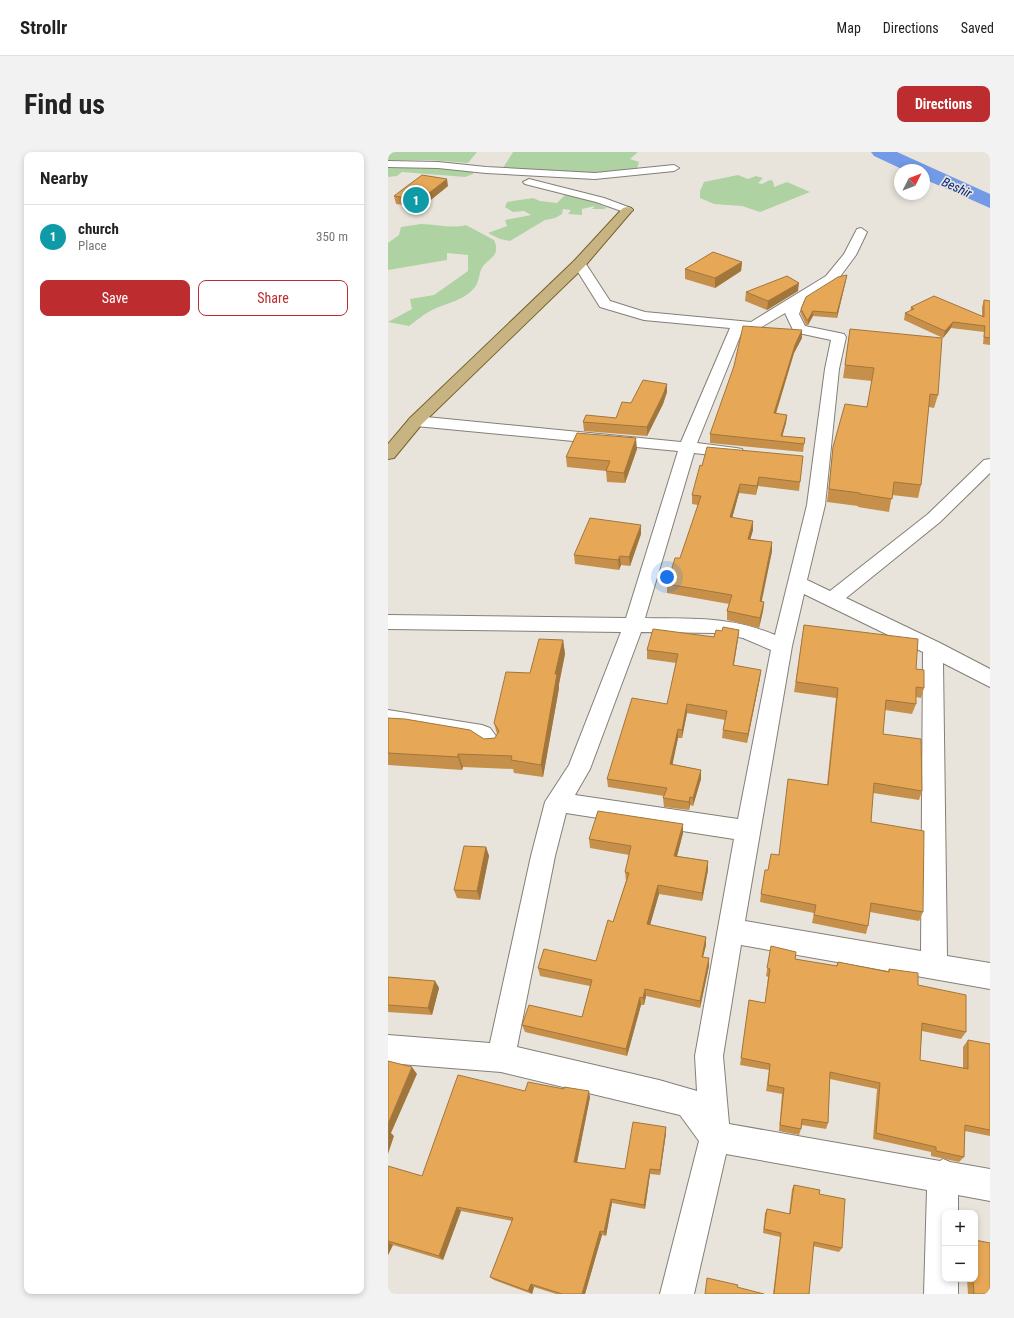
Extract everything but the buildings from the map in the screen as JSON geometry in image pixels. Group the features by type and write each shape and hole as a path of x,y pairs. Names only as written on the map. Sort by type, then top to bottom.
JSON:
{"main road":[{"path":"388,454 416,421 494,348 579,264 627,210"}],"street":[{"path":"388,164 438,165 486,170 595,176 674,168"},
{"path":"486,170 600,200 627,210"},
{"path":"579,264 605,304 644,316 753,326 831,280 850,255 861,232"},
{"path":"677,1294 715,1137 709,1056 730,931 782,646 816,505 813,461 839,337 799,329 792,314 797,301"},
{"path":"501,1058 543,856 557,802 579,769 633,626 687,448 738,325"},
{"path":"416,421 750,454"},
{"path":"832,599 934,518 990,464"},
{"path":"797,583 933,648 990,679"},
{"path":"388,622 716,626 747,631 782,646"},
{"path":"933,648 934,966"},
{"path":"388,718 482,734 490,743"},
{"path":"557,802 748,831"},
{"path":"730,931 990,976"},
{"path":"388,1049 501,1058 689,1104 715,1137 943,1175 990,1185"},
{"path":"941,1294 943,1175"}],"green space":[{"path":"388,152 477,152 468,163 429,160 388,160"},
{"path":"513,152 638,152 630,159 639,162 637,168 590,173 503,168"},
{"path":"388,164 473,169 473,174 465,177 402,172 397,176 388,177"},
{"path":"738,175 748,179 756,176 763,178 758,183 762,184 770,180 773,181 774,187 787,182 810,192 760,212 742,206 714,204 700,198 700,191 704,182"},
{"path":"565,195 585,198 607,208 592,209 595,206 582,209 582,215 568,214 571,210 563,209 562,214 555,218 545,220 510,241 500,239 488,233 507,226 505,220 531,215 524,211 513,212 505,207 507,202 533,198 540,201 557,203"},
{"path":"421,224 450,226 466,225 494,240 496,252 484,265 478,282 466,296 432,310 409,326 388,322 412,309 410,299 434,295 468,271 468,255 447,253 447,260 388,270 388,243 399,235 401,227"}],"waterway":[{"name":"Beshir","path":"881,152 907,164"},
{"name":"Beshir","path":"930,175 990,202"}],"place":[{"name":"church","path":"416,200"}]}
